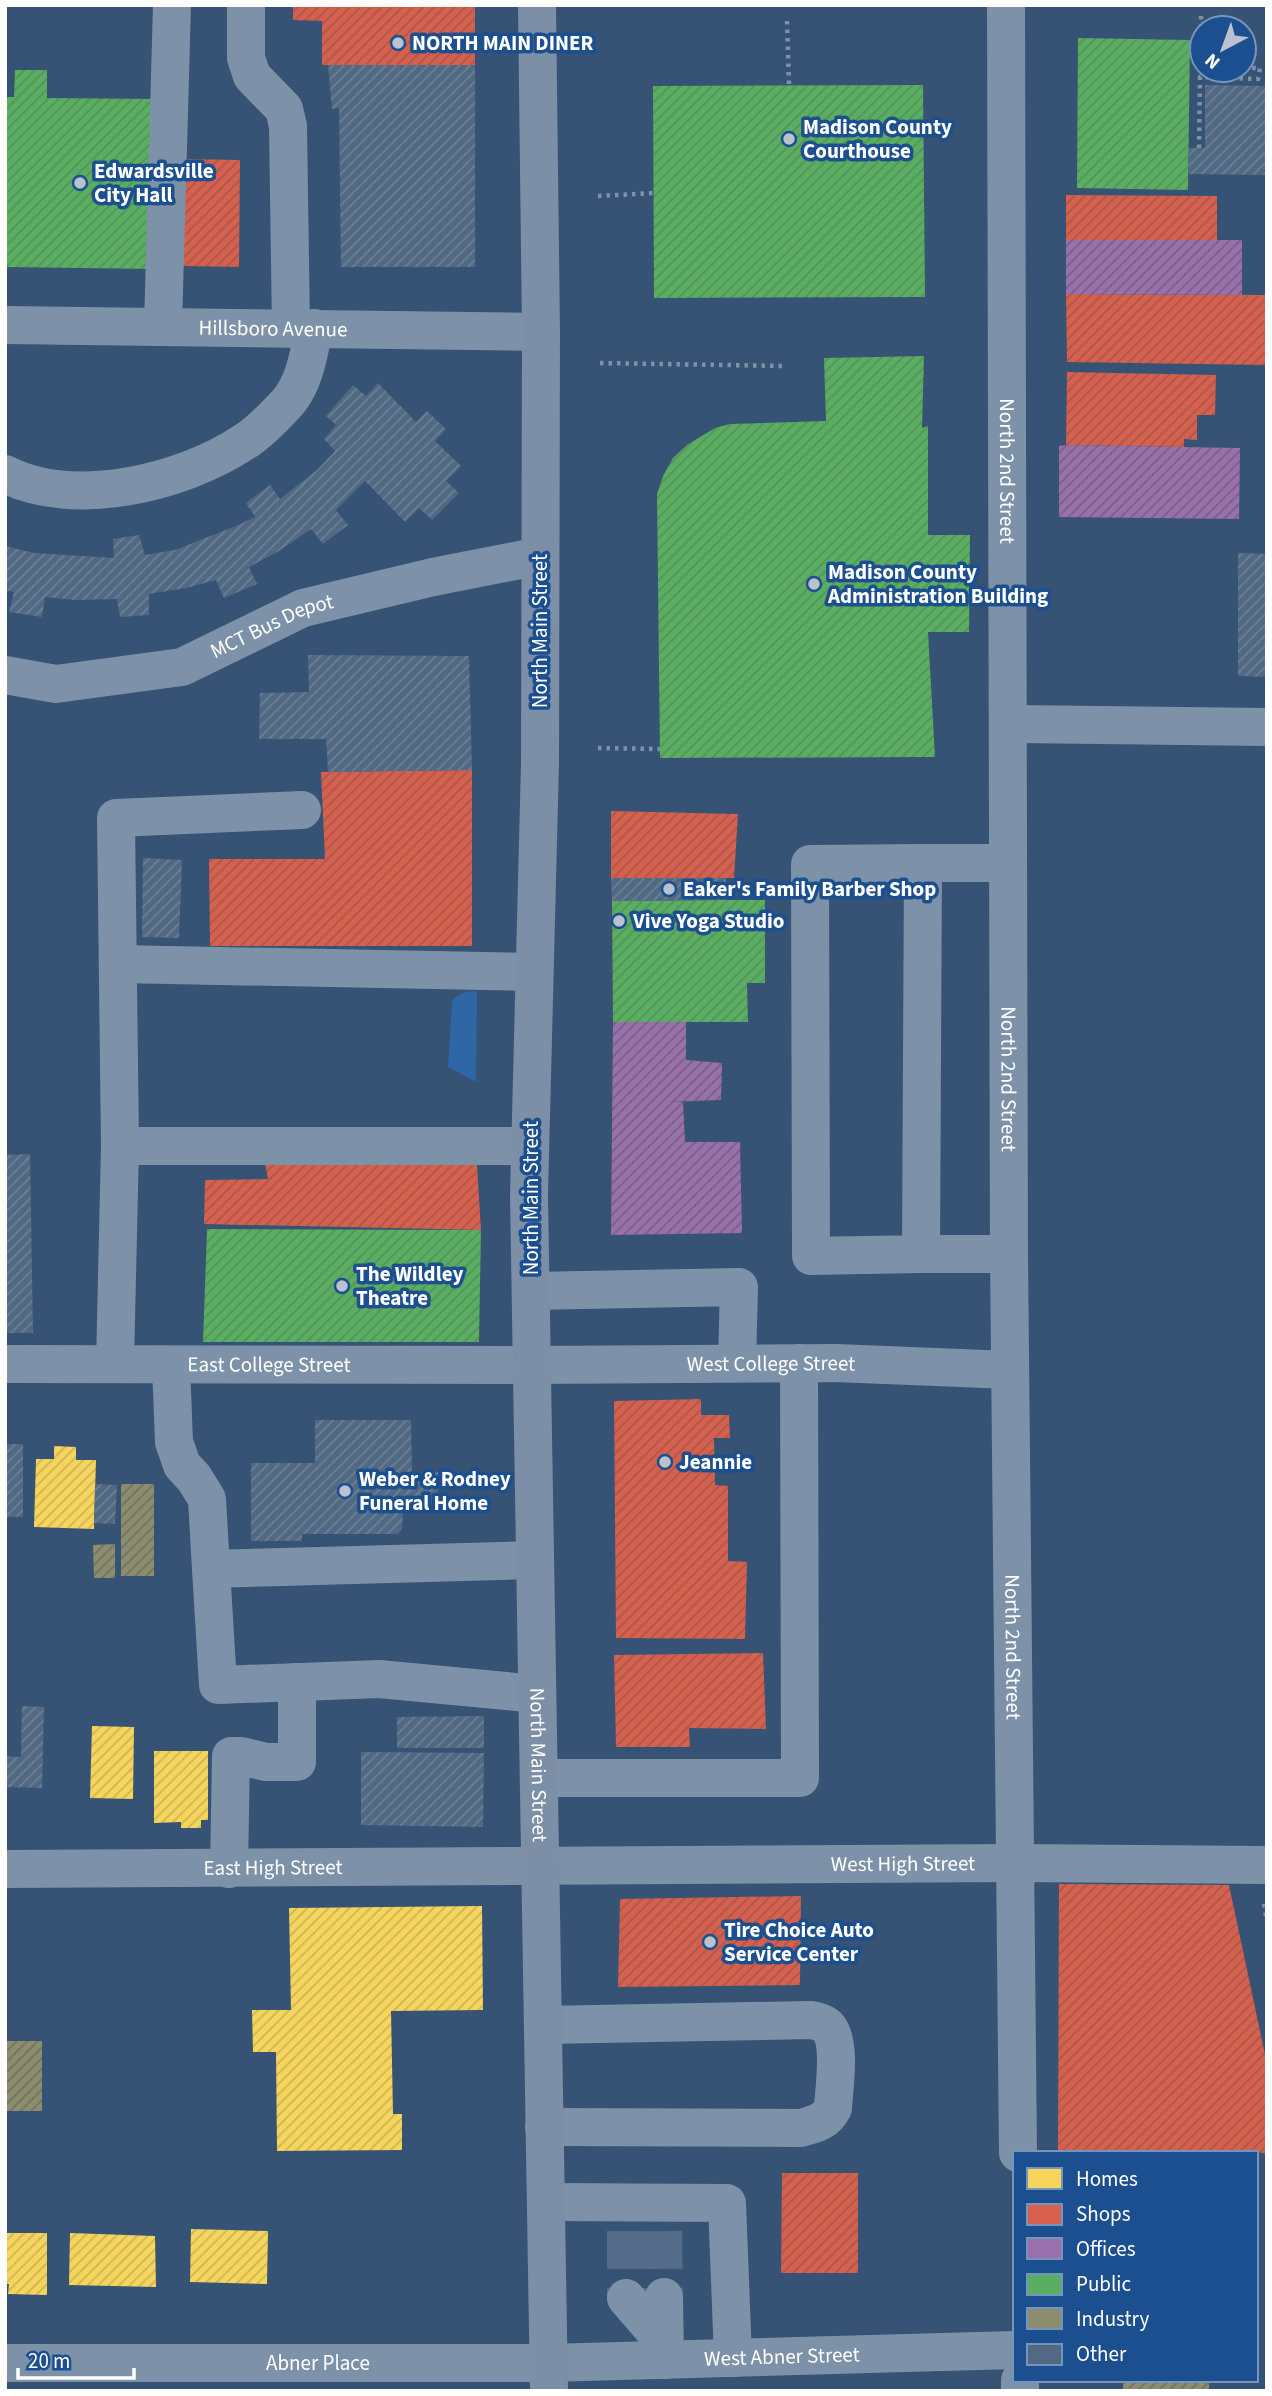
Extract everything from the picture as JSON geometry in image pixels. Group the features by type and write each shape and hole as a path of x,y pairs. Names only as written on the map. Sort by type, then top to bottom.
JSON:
{"main road":[{"name":"North Main Street","path":"537,5 541,332 539,776 530,1146 549,2377"}],"street":[{"path":"163,327 173,5"},
{"path":"5,474 15,479 64,490 114,490 188,472 246,442 289,401 305,370 288,126 284,109 252,76 246,58 246,5"},
{"name":"North 2nd Street","path":"1006,5 1009,1254 1018,2151"},
{"name":"Hillsboro Avenue","path":"5,325 541,332"},
{"name":"MCT Bus Depot","path":"5,675 56,684 182,667 303,608 433,577 540,556"},
{"path":"1008,724 1267,727"},
{"path":"115,1364 120,1146 116,818 302,810"},
{"path":"921,1254 923,863"},
{"path":"1009,863 810,864 811,1256 1009,1254"},
{"path":"118,964 534,972"},
{"path":"120,1146 530,1146"},
{"path":"531,1291 739,1287 737,1363"},
{"path":"539,1778 800,1778 799,1363"},
{"name":"West College Street","path":"532,1365 799,1363 1010,1370"},
{"name":"East College Street","path":"5,1364 532,1365"},
{"path":"171,1365 174,1442 182,1465 207,1499 218,1685 379,1679 537,1694"},
{"path":"211,1569 535,1560"},
{"path":"229,1869 231,1756 266,1762 297,1762 297,1682"},
{"name":"West High Street","path":"540,1867 1015,1863 1267,1865"},
{"name":"East High Street","path":"5,1869 540,1867"},
{"path":"543,2025 811,2020 824,2023 831,2031 835,2047 833,2108 829,2116 813,2125 801,2128 544,2127"},
{"path":"546,2202 644,2217 727,2203 733,2358"},
{"path":"664,2297 664,2351"},
{"path":"626,2298 664,2351"},
{"name":"West Abner Street","path":"549,2377 664,2351 733,2358 1013,2350"},
{"name":"Abner Place","path":"5,2363 549,2377"}],"path":[{"path":"787,20 789,86"},
{"path":"1199,148 1200,84"},
{"path":"598,196 654,193"},
{"path":"600,363 785,366"},
{"path":"598,748 660,748"}],"shaded area":[{"path":"477,991 476,1082 448,1067 452,1001 460,994"}],"building: Homes":[{"path":"54,1446 76,1447 76,1460 96,1460 94,1529 34,1527 36,1459 54,1459"},
{"path":"92,1726 134,1727 133,1799 90,1798"},
{"path":"154,1751 208,1751 208,1820 201,1820 201,1828 181,1828 181,1822 154,1823"},
{"path":"482,1906 483,2010 391,2011 393,2114 402,2114 402,2150 277,2151 276,2052 253,2052 252,2010 291,2010 289,1908"},
{"path":"191,2229 268,2231 267,2284 190,2282"},
{"path":"5,2233 47,2233 47,2295 8,2294 9,2284 5,2284"},
{"path":"70,2233 155,2236 156,2287 69,2285"}],"building: Shops":[{"name":"NORTH MAIN DINER","path":"293,5 475,5 475,65 322,65 322,21 293,20"},
{"path":"184,159 240,160 239,267 182,266"},
{"path":"1066,195 1217,196 1217,241 1066,240"},
{"path":"1066,294 1267,295 1267,365 1067,362"},
{"path":"1067,372 1216,375 1215,415 1197,415 1197,440 1184,439 1184,447 1066,445"},
{"path":"472,770 472,946 210,946 209,859 325,859 321,772"},
{"path":"611,811 738,814 734,878 611,878"},
{"path":"265,1163 477,1165 481,1230 204,1224 205,1180 268,1179"},
{"path":"701,1399 701,1415 729,1415 730,1438 714,1438 715,1485 728,1486 728,1561 747,1562 745,1639 616,1638 614,1401"},
{"path":"763,1653 766,1729 689,1728 690,1747 616,1747 614,1655"},
{"path":"1059,1884 1229,1885 1267,2064 1265,2153 1058,2151"},
{"name":"Tire Choice Auto Service Center","path":"801,1896 800,1985 618,1987 620,1899"},
{"path":"782,2173 858,2173 858,2273 781,2273"}],"building: Offices":[{"path":"1066,240 1242,240 1242,295 1066,294"},
{"path":"1059,446 1240,448 1239,519 1059,517"},
{"path":"613,1022 686,1022 686,1060 722,1063 721,1100 667,1102 683,1102 685,1142 740,1142 742,1233 611,1235"}],"building: Public":[{"path":"1078,38 1188,40 1188,190 1077,188"},
{"name":"Edwardsville City Hall","path":"15,70 47,70 47,98 156,99 155,269 5,267 5,97 14,97"},
{"name":"Madison County Courthouse","path":"923,85 925,297 654,298 653,86"},
{"name":"Madison County Administration Building","path":"924,356 922,428 928,426 928,535 970,535 969,632 928,632 935,757 660,758 657,494 673,458 687,445 715,428 730,424 826,421 824,358"},
{"path":"765,900 765,983 747,983 748,1022 613,1022 612,901"},
{"name":"The Wildley Theatre","path":"207,1229 481,1230 479,1342 203,1342"}],"building: Industry":[{"path":"121,1484 154,1484 154,1576 121,1576"},
{"path":"115,1544 115,1578 94,1578 93,1545"},
{"path":"5,2041 42,2041 42,2111 5,2111"},
{"path":"1123,2382 1209,2382 1209,2391 1123,2391"}],"building: Other":[{"path":"328,65 475,65 475,267 341,267 339,108 332,109"},
{"path":"1205,85 1267,86 1267,175 1188,174 1189,148 1205,148"},
{"path":"378,383 416,422 427,411 446,429 435,441 461,466 446,481 459,493 432,520 419,508 405,522 365,481 336,510 348,525 323,544 311,529 249,567 257,584 224,598 216,580 149,594 149,615 120,617 117,599 75,600 45,597 42,617 9,612 14,592 5,590 5,546 34,553 114,558 113,539 139,535 145,555 175,550 236,526 255,517 246,503 270,485 280,499 317,470 335,451 324,439 336,425 326,416 353,385 366,396"},
{"path":"1238,553 1267,554 1267,677 1238,676"},
{"path":"308,655 469,656 472,770 328,772 326,739 259,739 260,693 309,692"},
{"path":"143,858 182,860 179,938 142,937"},
{"name":"Eaker's Family Barber Shop","path":"611,878 726,878 726,900 612,901"},
{"path":"30,1154 33,1333 5,1333 5,1155"},
{"name":"Weber & Rodney Funeral Home","path":"315,1420 411,1420 412,1472 438,1472 438,1511 403,1511 402,1529 397,1534 302,1534 302,1541 251,1541 251,1463 315,1463"},
{"path":"5,1444 23,1444 23,1517 5,1517"},
{"path":"95,1484 117,1485 115,1524 94,1523"},
{"path":"22,1706 44,1707 42,1788 5,1787 5,1756 21,1757"},
{"path":"484,1716 484,1748 397,1748 397,1717"},
{"path":"361,1752 484,1753 483,1827 361,1825"}],"tunnel":[{"path":"626,2231 626,2298"},
{"path":"663,2231 664,2297"}],"place":[{"name":"NORTH MAIN DINER","path":"398,43"},
{"name":"Madison County Courthouse","path":"789,139"},
{"name":"Edwardsville City Hall","path":"80,183"},
{"name":"Madison County Administration Building","path":"814,584"},
{"name":"Eaker's Family Barber Shop","path":"669,889"},
{"name":"Vive Yoga Studio","path":"619,921"},
{"name":"The Wildley Theatre","path":"342,1286"},
{"name":"Jeannie","path":"665,1462"},
{"name":"Weber & Rodney Funeral Home","path":"345,1491"},
{"name":"Tire Choice Auto Service Center","path":"710,1942"}]}
